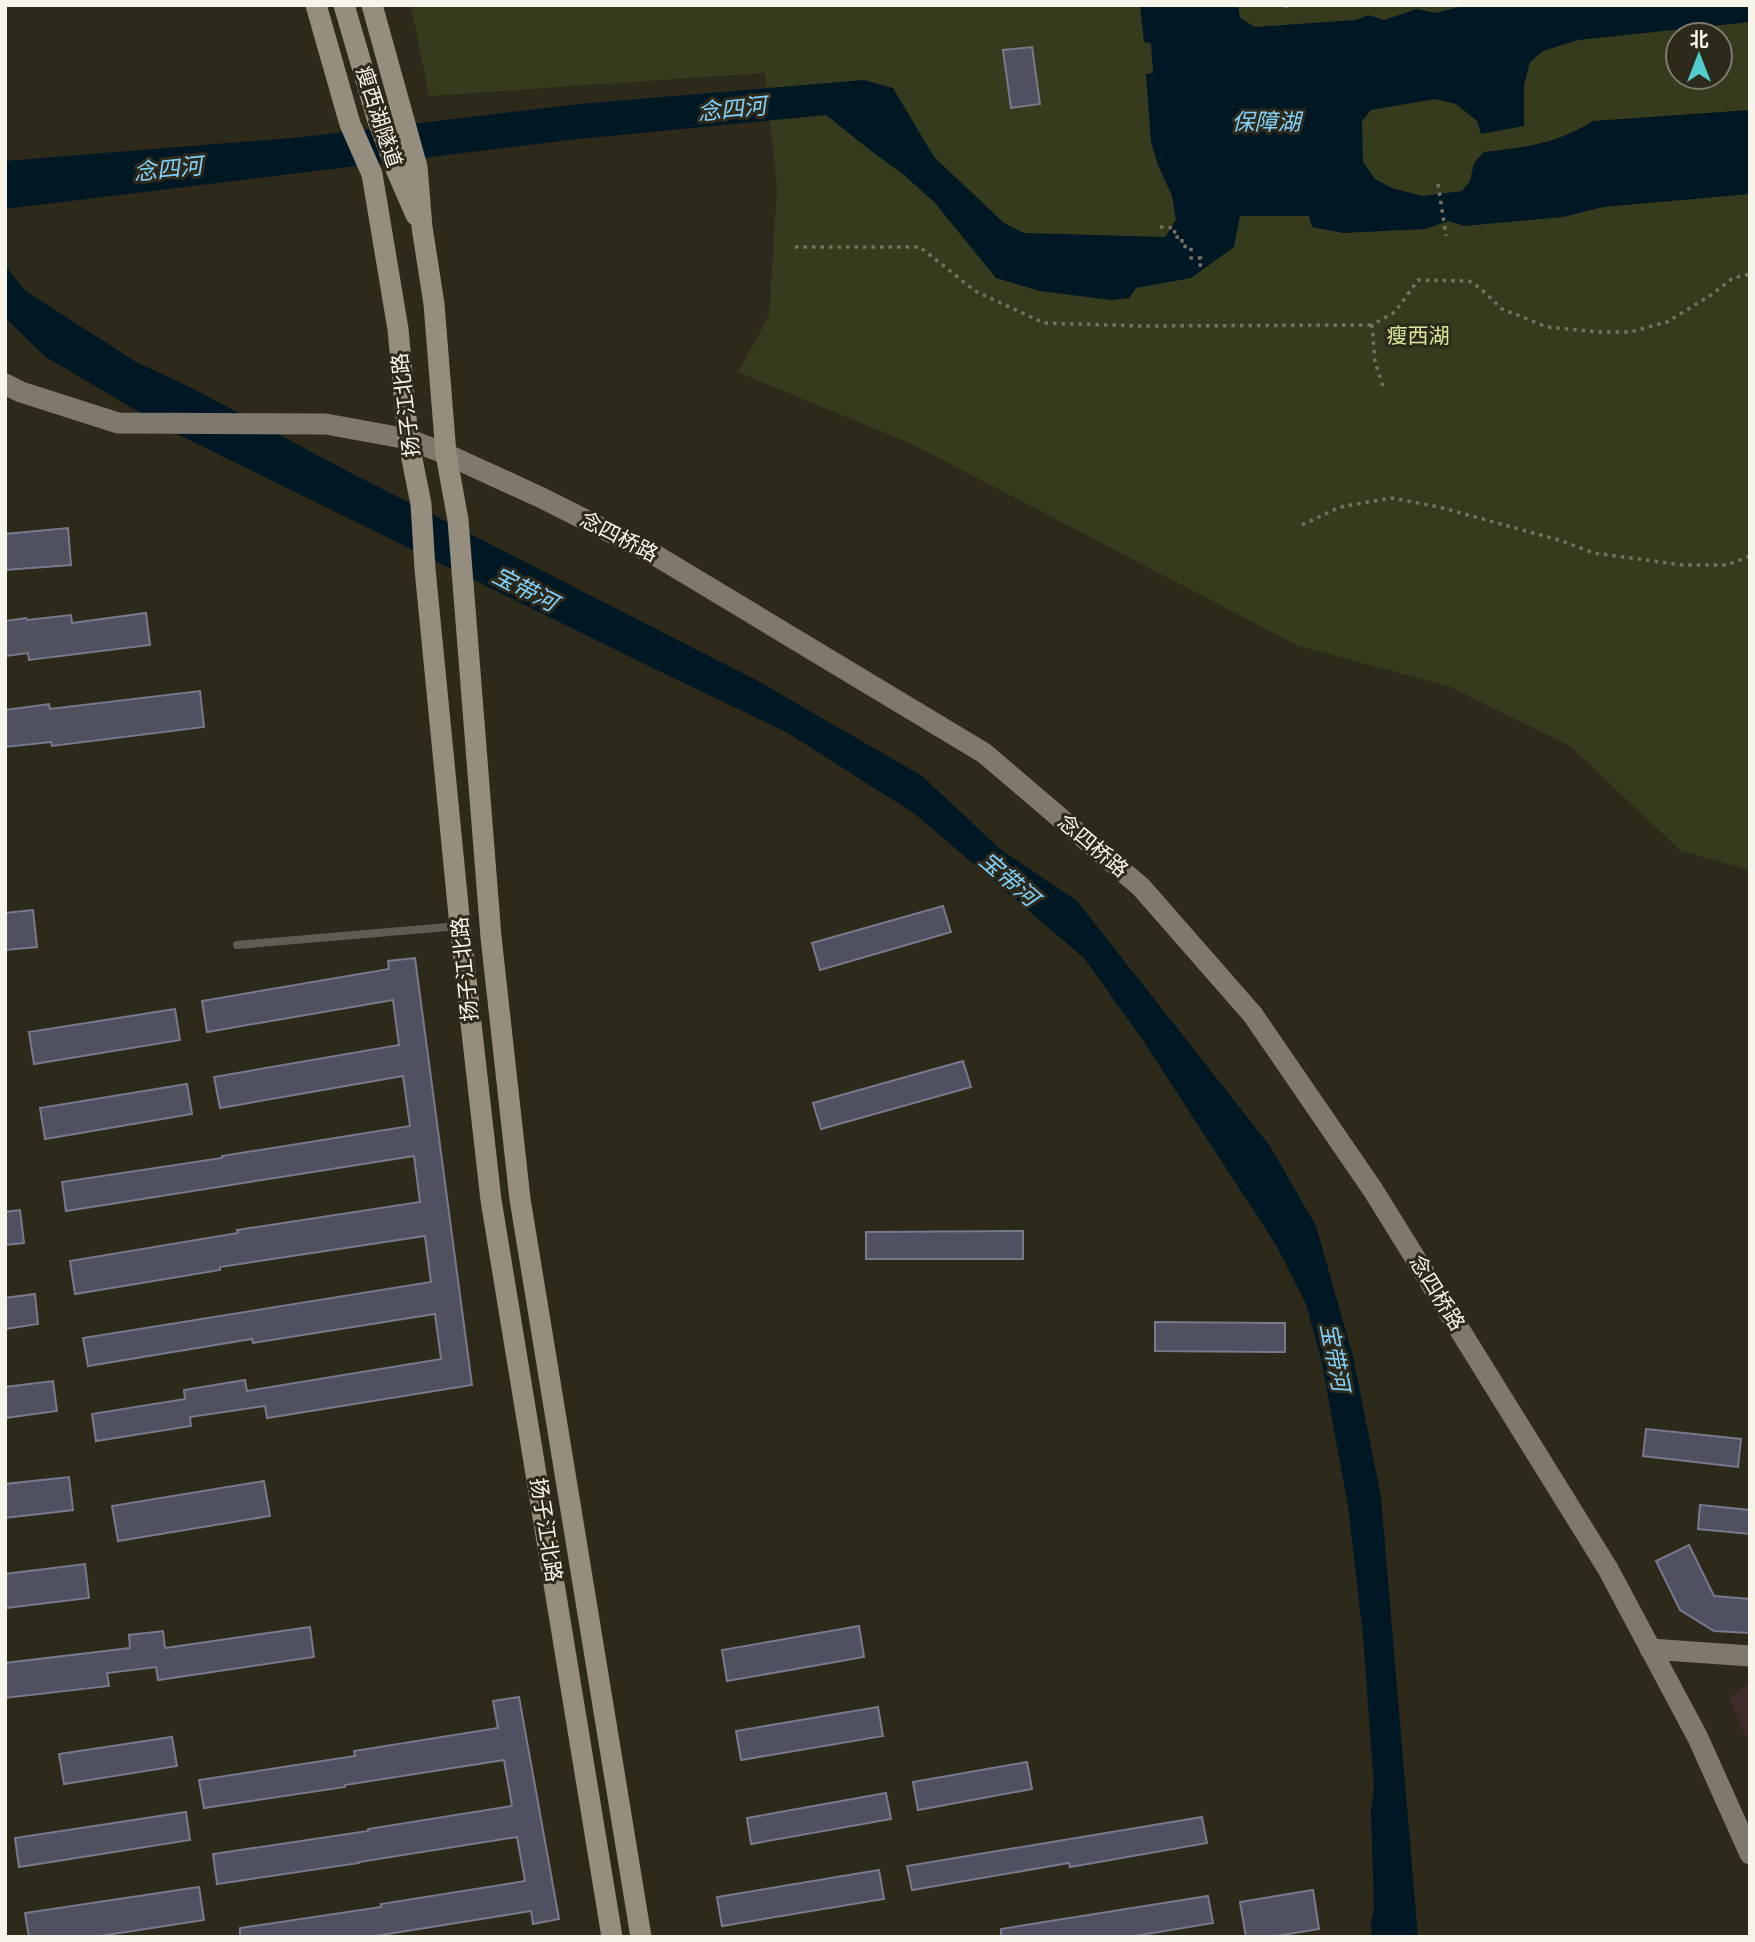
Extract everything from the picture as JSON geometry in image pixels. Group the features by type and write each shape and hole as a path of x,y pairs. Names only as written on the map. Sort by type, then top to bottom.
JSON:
{"main road":[{"name":"扬子江北路","path":"316,5 351,124 372,174 398,328 408,439 421,504 460,926 491,1200 612,1937"},
{"name":"瘦西湖隧道","path":"344,5 377,118 422,227"},
{"name":"扬子江北路","path":"372,5 417,167 422,227 434,304 446,454 458,520 491,937 520,1199 641,1937"}],"street":[{"name":"念四桥路","path":"13,388 118,423 326,424 408,439 542,498 655,555 984,753 1141,887 1253,1015 1373,1190 1608,1569 1698,1738 1750,1854"},
{"path":"1650,1649 1750,1656"}],"lane":[{"path":"237,945 460,926"}],"path":[{"path":"1438,184 1446,236"},
{"path":"1160,227 1175,228 1174,237 1182,237 1182,246 1191,247 1191,258 1201,258 1200,268"},
{"path":"795,247 920,247 975,291 1044,323 1142,326 1372,325 1395,312 1418,280 1469,281 1502,309 1548,327 1630,332 1667,322 1712,295 1733,278 1750,274"},
{"path":"1372,325 1376,362 1383,386"},
{"path":"1302,525 1340,507 1391,498 1438,507 1559,540 1594,553 1683,565 1727,565 1750,556"}],"shaded area":[{"path":"1750,1684 1750,1744 1729,1698"}],"green space":[{"name":"瘦西湖","path":"411,5 1750,5 1750,870 1681,851 1570,746 1451,687 1299,646 912,444 738,372 769,316 777,188 765,73 429,96"}],"water":[{"name":"保障湖","path":"1140,5 1238,5 1240,18 1255,27 1356,20 1368,15 1384,20 1417,9 1435,13 1467,5 1750,5 1750,22 1664,21 1664,31 1578,40 1543,51 1530,62 1524,86 1524,126 1481,134 1477,121 1456,104 1435,99 1371,110 1362,121 1363,162 1375,179 1392,188 1422,196 1462,191 1470,181 1474,163 1484,152 1553,140 1593,121 1750,110 1750,194 1603,207 1563,217 1464,226 1449,221 1425,229 1343,233 1312,227 1309,216 1240,216 1234,247 1191,278 1136,288 1129,298 1111,300 1040,291 996,278 935,203 904,175 826,115 569,140 5,209 5,161 303,137 579,104 864,80 893,88 934,157 1004,223 1024,233 1165,237 1176,220 1172,196 1151,142 1146,74 1153,73 1151,43 1144,42"},
{"name":"宝带河","path":"5,265 24,290 136,362 190,387 347,471 756,680 922,776 1000,849 1077,901 1270,1146 1316,1226 1353,1356 1381,1497 1418,1937 1372,1937 1371,1922 1374,1910 1371,1811 1374,1787 1363,1635 1348,1506 1321,1359 1306,1304 1276,1245 1142,1039 1084,958 915,814 788,733 173,432 46,357 5,318"}],"building":[{"path":"1032,47 1040,104 1011,108 1003,50"},
{"path":"68,528 71,565 5,570 5,534"},
{"path":"146,613 150,645 29,660 28,653 5,656 5,621 71,615 72,623"},
{"path":"200,691 204,727 52,746 51,742 5,747 5,710 49,704 50,709"},
{"path":"943,906 951,932 820,970 812,943"},
{"path":"33,910 37,947 5,950 5,913"},
{"path":"415,958 472,1385 267,1418 265,1406 190,1417 191,1426 96,1441 92,1414 185,1399 184,1390 245,1380 247,1391 441,1359 435,1314 253,1343 252,1339 88,1366 83,1338 431,1282 425,1236 220,1267 220,1270 75,1294 70,1261 238,1233 237,1230 420,1202 414,1156 66,1211 62,1182 410,1126 403,1076 220,1108 214,1077 399,1045 393,1000 207,1032 202,1001 389,969 388,961"},
{"path":"175,1009 180,1040 34,1064 29,1032"},
{"path":"963,1061 971,1087 821,1129 813,1103"},
{"path":"187,1084 192,1114 45,1139 40,1108"},
{"path":"20,1210 24,1243 5,1245 5,1212"},
{"path":"1023,1231 1023,1259 866,1259 866,1232"},
{"path":"35,1294 38,1324 5,1329 5,1298"},
{"path":"1155,1322 1285,1323 1285,1352 1155,1351"},
{"path":"53,1381 57,1411 5,1418 5,1387"},
{"path":"1646,1429 1741,1439 1738,1467 1643,1456"},
{"path":"69,1477 73,1510 5,1518 5,1484"},
{"path":"264,1481 270,1516 118,1541 112,1506"},
{"path":"1700,1505 1750,1510 1750,1534 1698,1529"},
{"path":"1689,1545 1714,1596 1750,1599 1750,1633 1714,1631 1680,1610 1656,1561"},
{"path":"85,1564 89,1598 5,1608 5,1574"},
{"path":"859,1626 864,1657 727,1681 722,1650"},
{"path":"310,1627 314,1657 158,1680 156,1667 107,1673 109,1686 5,1698 5,1663 130,1648 129,1635 163,1631 165,1648"},
{"path":"519,1697 559,1919 533,1924 531,1911 369,1937 240,1937 240,1928 381,1907 381,1904 525,1881 517,1837 217,1884 213,1854 512,1806 504,1760 204,1808 199,1780 355,1756 354,1751 498,1728 493,1701"},
{"path":"878,1707 883,1736 741,1760 736,1731"},
{"path":"172,1737 177,1766 64,1784 59,1754"},
{"path":"1027,1762 1032,1789 918,1810 913,1782"},
{"path":"886,1793 891,1819 751,1844 747,1818"},
{"path":"186,1812 190,1840 19,1867 15,1838"},
{"path":"1202,1817 1207,1843 1070,1867 1069,1863 912,1890 907,1866"},
{"path":"879,1870 884,1899 722,1926 717,1897"},
{"path":"199,1887 204,1920 94,1937 29,1937 25,1913"},
{"path":"1313,1890 1319,1929 1271,1937 1246,1937 1240,1902"},
{"path":"1208,1896 1213,1923 1129,1937 1001,1937 1001,1929"}],"water label":[{"name":"念四河","path":"732,109"},
{"name":"念四河","path":"168,169"}]}
